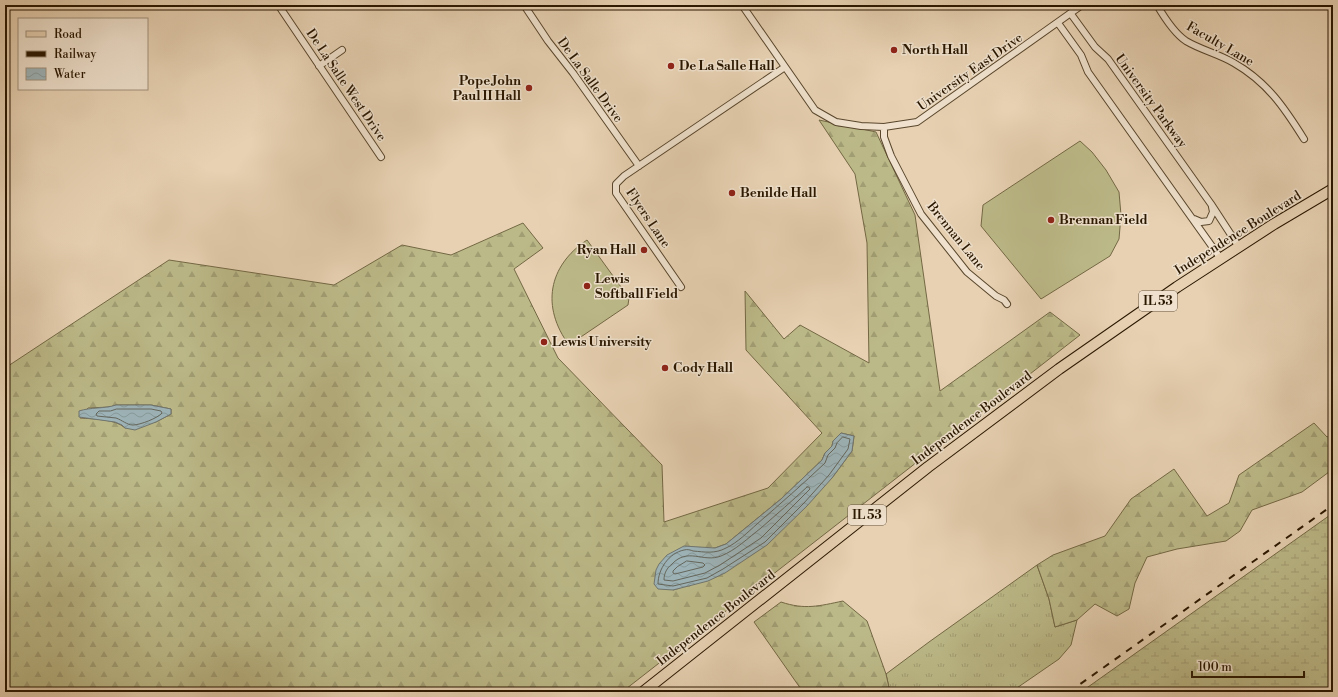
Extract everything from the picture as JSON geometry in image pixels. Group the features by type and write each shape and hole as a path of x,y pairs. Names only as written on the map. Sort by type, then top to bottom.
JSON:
{"main road":[{"name":"Independence Boulevard","path":"643,692 986,423 1095,344 1221,259 1333,189"}],"street":[{"name":"De La Salle West Drive","path":"280,5 281,9 381,157"},
{"name":"De La Salle Drive","path":"524,5 548,41 573,73 639,166"},
{"path":"639,166 785,67 742,5"},
{"name":"University East Drive","path":"785,67 815,110 836,122 861,126 884,127 917,122 1082,5"},
{"name":"Faculty Lane","path":"1157,5 1185,40 1234,62 1260,81 1275,96 1304,139"},
{"name":"University Parkway","path":"1070,14 1095,47 1108,59 1211,204 1239,247"},
{"path":"1058,23 1081,55 1088,72 1221,259"},
{"path":"319,66 342,50"},
{"name":"Brennan Lane","path":"884,127 884,137 891,156 922,214 967,272 996,296 1004,300 1007,304"},
{"name":"Flyers Lane","path":"639,166 624,176 616,184 616,193 681,287"},
{"path":"1191,217 1201,222 1209,220 1213,212 1211,204"}],"green space":[{"path":"819,120 876,132 915,215 940,391 1050,312 1080,335 622,692 5,692 5,368 169,260 334,285 402,245 451,255 523,223 543,248 514,269 558,358 662,465 664,522 768,488 822,433 746,350 745,291 784,339 800,325 869,363 867,243 855,174","holes":["116,405 151,405 171,409 171,414 156,422 125,428 110,421 80,418 88,408 110,407","841,433 854,436 852,451 832,478 680,588 673,590 709,549 726,544 781,499 822,460 825,453 832,446 833,441"]},
{"name":"Brennan Field","path":"1080,141 1092,152 1106,170 1119,192 1121,215 1119,239 1110,256 1041,299 981,226 983,205"},
{"name":"Lewis Softball Field","path":"587,240 629,298 628,305 569,345 560,331 555,316 552,302 553,288 557,275 564,262 574,250"},
{"path":"1314,423 1327,437 1333,435 1333,469 1302,492 1252,510 1240,531 1226,541 1177,549 1147,557 1135,583 1129,609 1117,616 1095,604 1077,620 1055,627 1049,599 1037,565 1053,555 1105,536 1131,499 1174,469 1207,516 1229,503 1239,475"},
{"path":"1333,513 1333,692 1081,692"},
{"path":"1037,565 1049,599 1055,627 1077,620 1071,645 1059,659 1011,692 890,692 886,674"},
{"path":"843,601 867,621 886,674 890,692 803,692 754,622 781,602 805,607"}],"water":[{"path":"116,405 151,405 171,409 171,414 156,422 135,430 125,428 115,422 79,417 79,411"},
{"path":"841,433 854,436 852,451 832,478 807,506 767,545 725,573 708,581 673,590 658,589 654,584 656,570 667,555 684,546 715,548 726,544 781,499 822,460 825,453 832,446 833,441"}],"railway":[{"path":"1069,692 1333,505"}],"place":[{"name":"North Hall","path":"894,50"},
{"name":"De La Salle Hall","path":"671,66"},
{"name":"Pope John Paul II Hall","path":"529,88"},
{"name":"Benilde Hall","path":"732,193"},
{"name":"Brennan Field","path":"1051,220"},
{"name":"Ryan Hall","path":"644,250"},
{"name":"Lewis Softball Field","path":"587,286"},
{"name":"Lewis University","path":"544,342"},
{"name":"Cody Hall","path":"665,368"}]}
